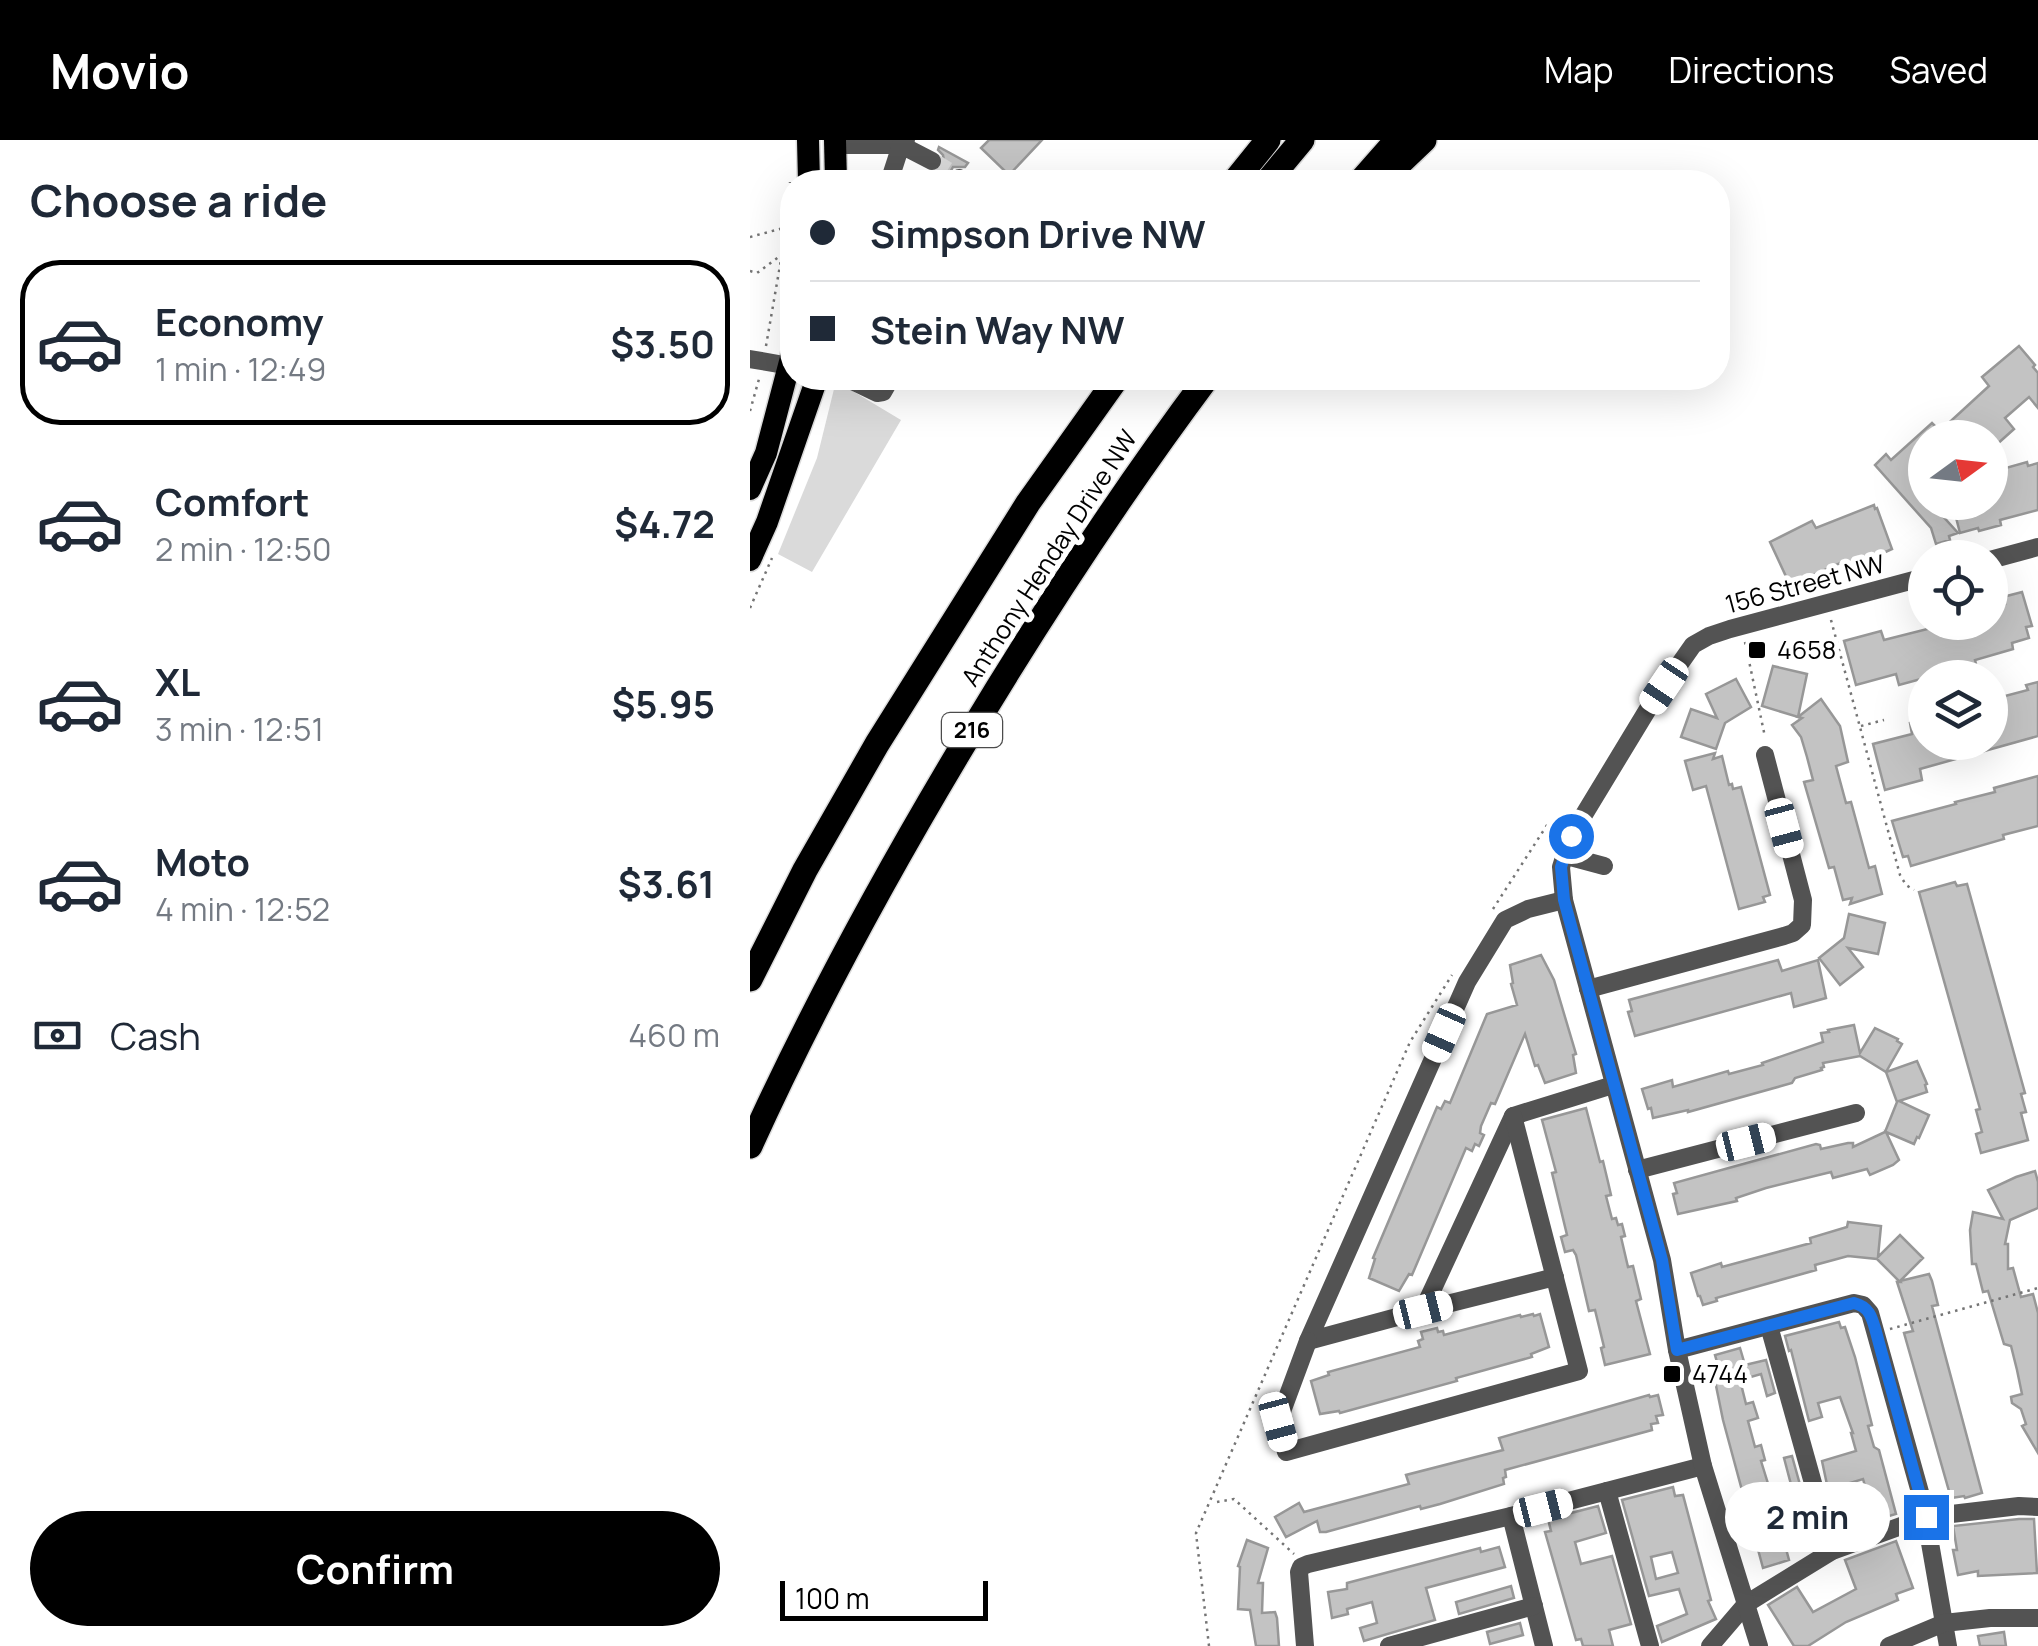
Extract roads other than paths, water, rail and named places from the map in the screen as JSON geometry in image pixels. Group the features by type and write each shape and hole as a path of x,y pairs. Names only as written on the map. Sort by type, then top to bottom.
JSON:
{"highway":[{"path":"1244,170 1268,140"},
{"path":"1277,170 1302,140"},
{"path":"1371,170 1397,140"},
{"path":"1393,170 1424,140"},
{"name":"Anthony Henday Drive NW","path":"750,979 877,744 1028,503 1108,390"},
{"name":"Anthony Henday Drive NW","path":"750,1146 872,902 960,750 1080,557 1199,390"}],"main road":[{"path":"801,170 808,140"},
{"path":"835,142 836,170"},
{"path":"750,489 766,453 783,390"},
{"path":"761,559 767,522 815,390"}],"street":[{"path":"835,142 904,142 932,161"},
{"path":"893,170 904,142"},
{"path":"2008,555 2038,547"},
{"name":"156 Street NW","path":"1563,855 1648,709 1698,641 1908,582"},
{"path":"1588,989 1784,936 1802,925 1804,900 1765,755"},
{"path":"1604,866 1563,855 1560,876 1564,900 1662,1260 1703,1466 1759,1646"},
{"path":"1513,1116 1579,1371 1286,1452 1278,1422 1308,1341 1467,982 1506,920 1528,909 1564,900"},
{"path":"1423,1310 1513,1116 1613,1085"},
{"path":"1637,1170 1856,1114"},
{"path":"1308,1341 1555,1277"},
{"path":"1677,1350 1854,1303 1870,1312 1926,1517 1948,1646"},
{"path":"1769,1326 1832,1551"},
{"path":"1305,1646 1301,1566 1703,1466"},
{"path":"1606,1491 1650,1646"},
{"path":"1710,1646 1746,1604 1832,1551 1926,1517 2038,1507"},
{"path":"1511,1516 1544,1646"},
{"path":"1388,1646 1534,1606"},
{"path":"1889,1646 1944,1623 2038,1618"}],"tunnel":[{"path":"932,161 946,170"}],"place":[{"name":"4658","path":"1757,650"},
{"name":"4744","path":"1672,1374"}]}
